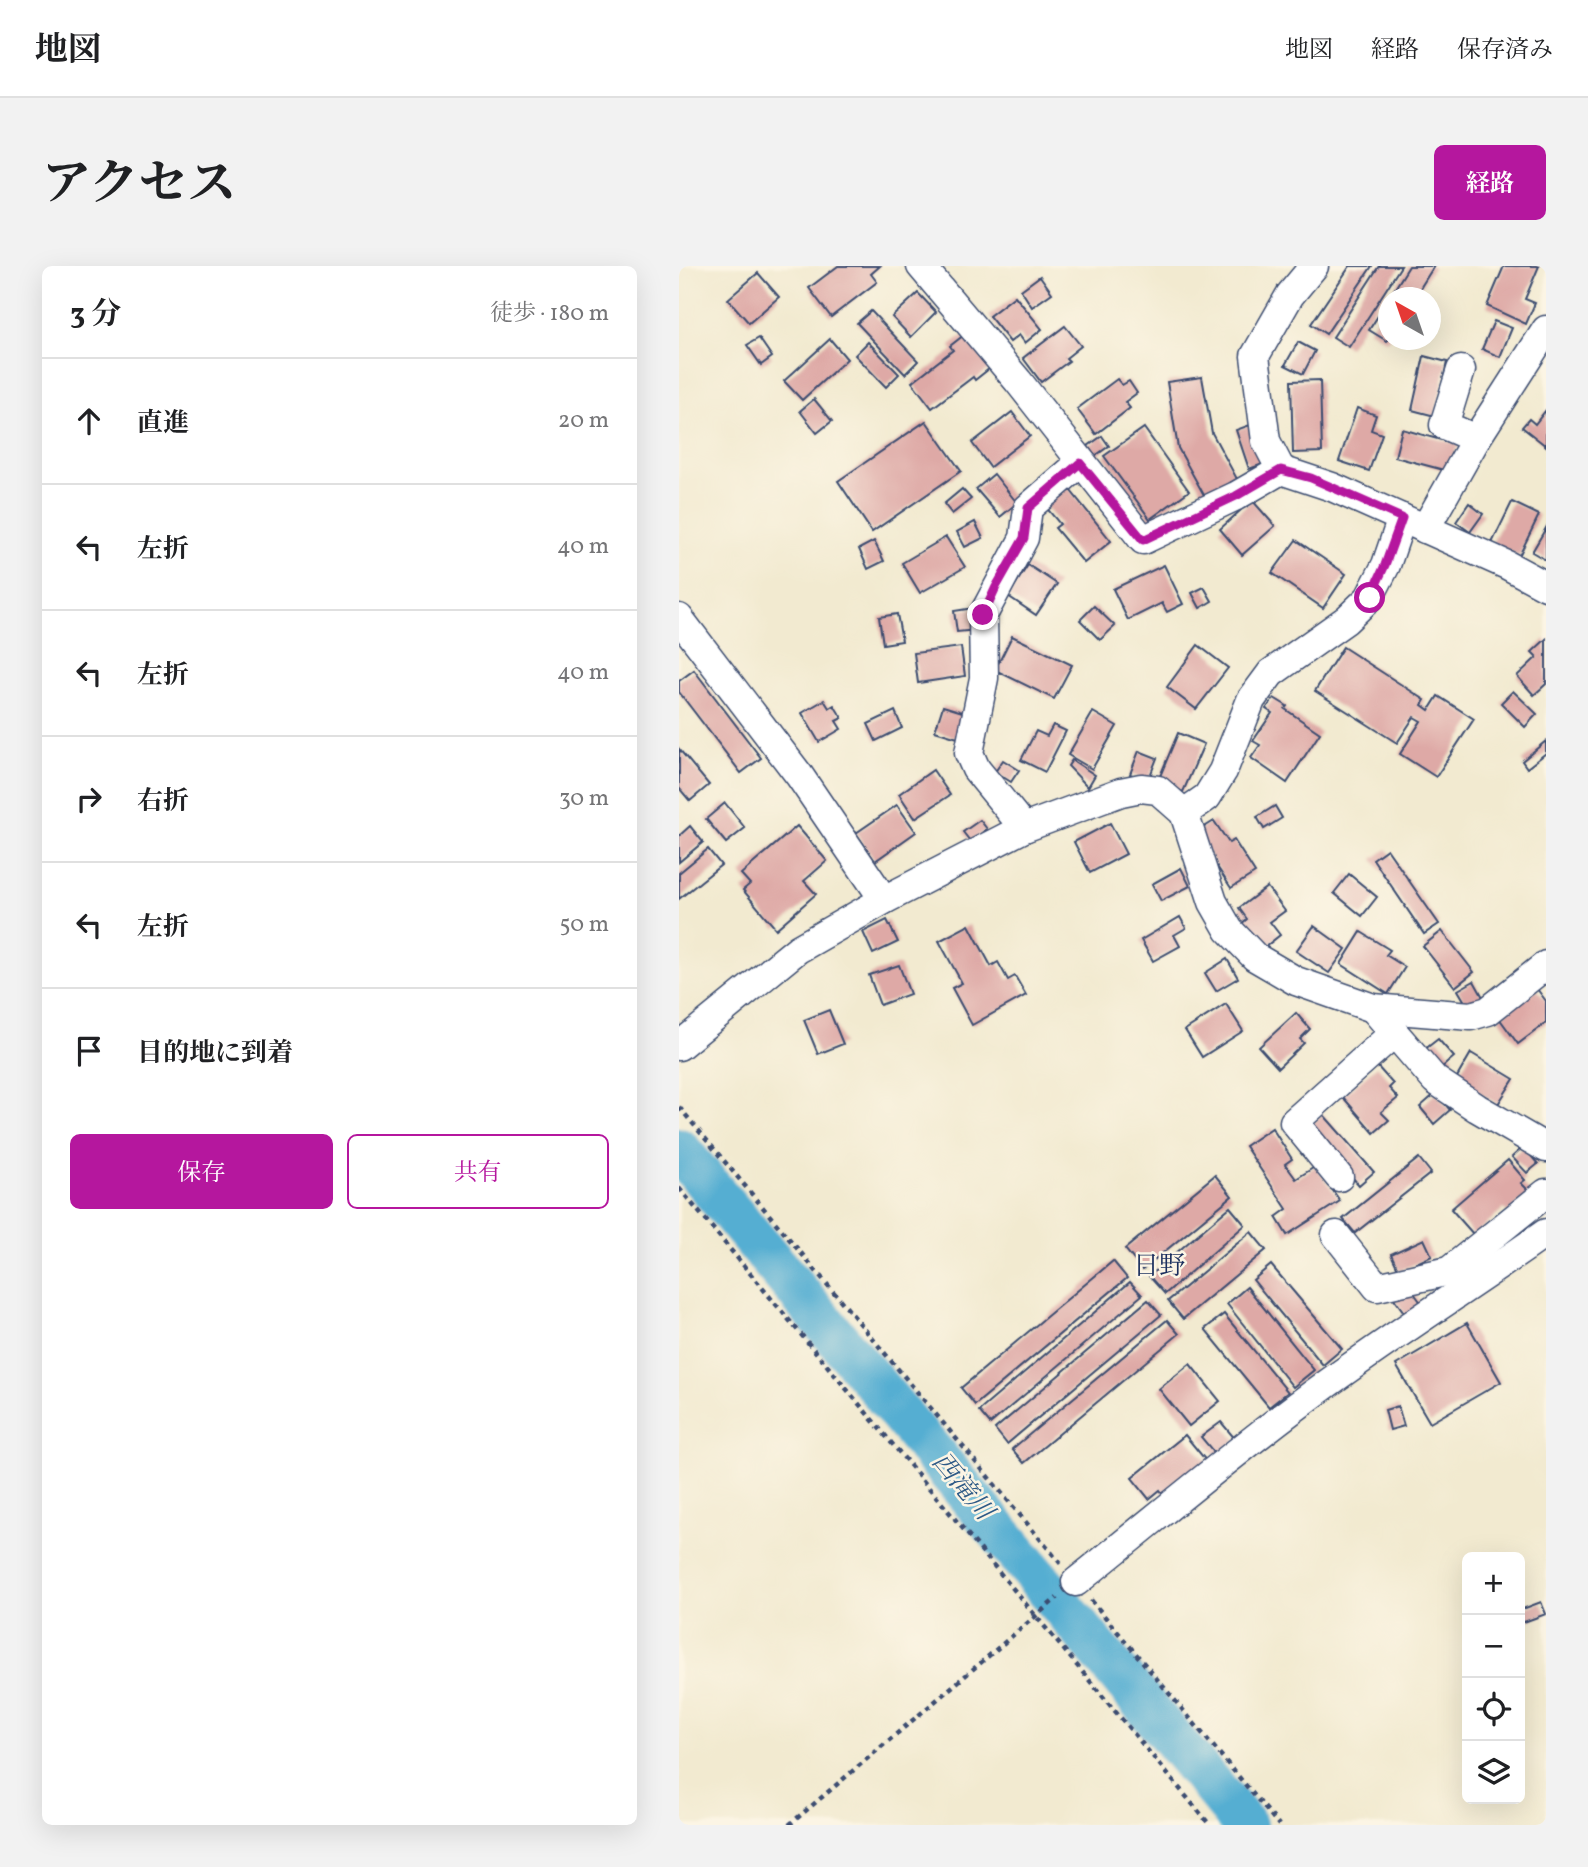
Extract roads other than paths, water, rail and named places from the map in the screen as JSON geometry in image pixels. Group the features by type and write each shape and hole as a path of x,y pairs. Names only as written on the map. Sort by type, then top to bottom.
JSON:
{"street":[{"path":"922,266 1018,381 1143,540 1236,496 1281,470 1311,478 1507,565 1546,586"},
{"path":"1281,470 1266,440 1255,356 1290,295 1314,266"},
{"path":"1184,813 1207,797 1223,772 1251,700 1271,673 1346,620 1370,598 1385,565 1476,439 1546,330"},
{"path":"1461,370 1444,425 1476,439"},
{"path":"1024,828 976,769 969,753 984,678 983,615 1024,538 1028,508 1080,463"},
{"path":"679,618 799,775 884,900"},
{"path":"679,1046 798,949 884,900 1024,828 1121,792 1141,788 1158,790 1184,813 1213,902 1229,930 1255,957 1296,981 1373,1008 1471,1016 1488,1011 1546,965"},
{"path":"1373,1008 1435,1080 1476,1108 1546,1148"},
{"path":"1339,1177 1294,1122 1394,1033"},
{"path":"1336,1235 1377,1287 1449,1271 1546,1193"},
{"path":"1076,1582 1296,1406 1546,1233"}],"waterway":[{"name":"西滝川","path":"679,1150 1245,1825"}],"district":[{"name":"日野","path":"1159,1267"}]}
